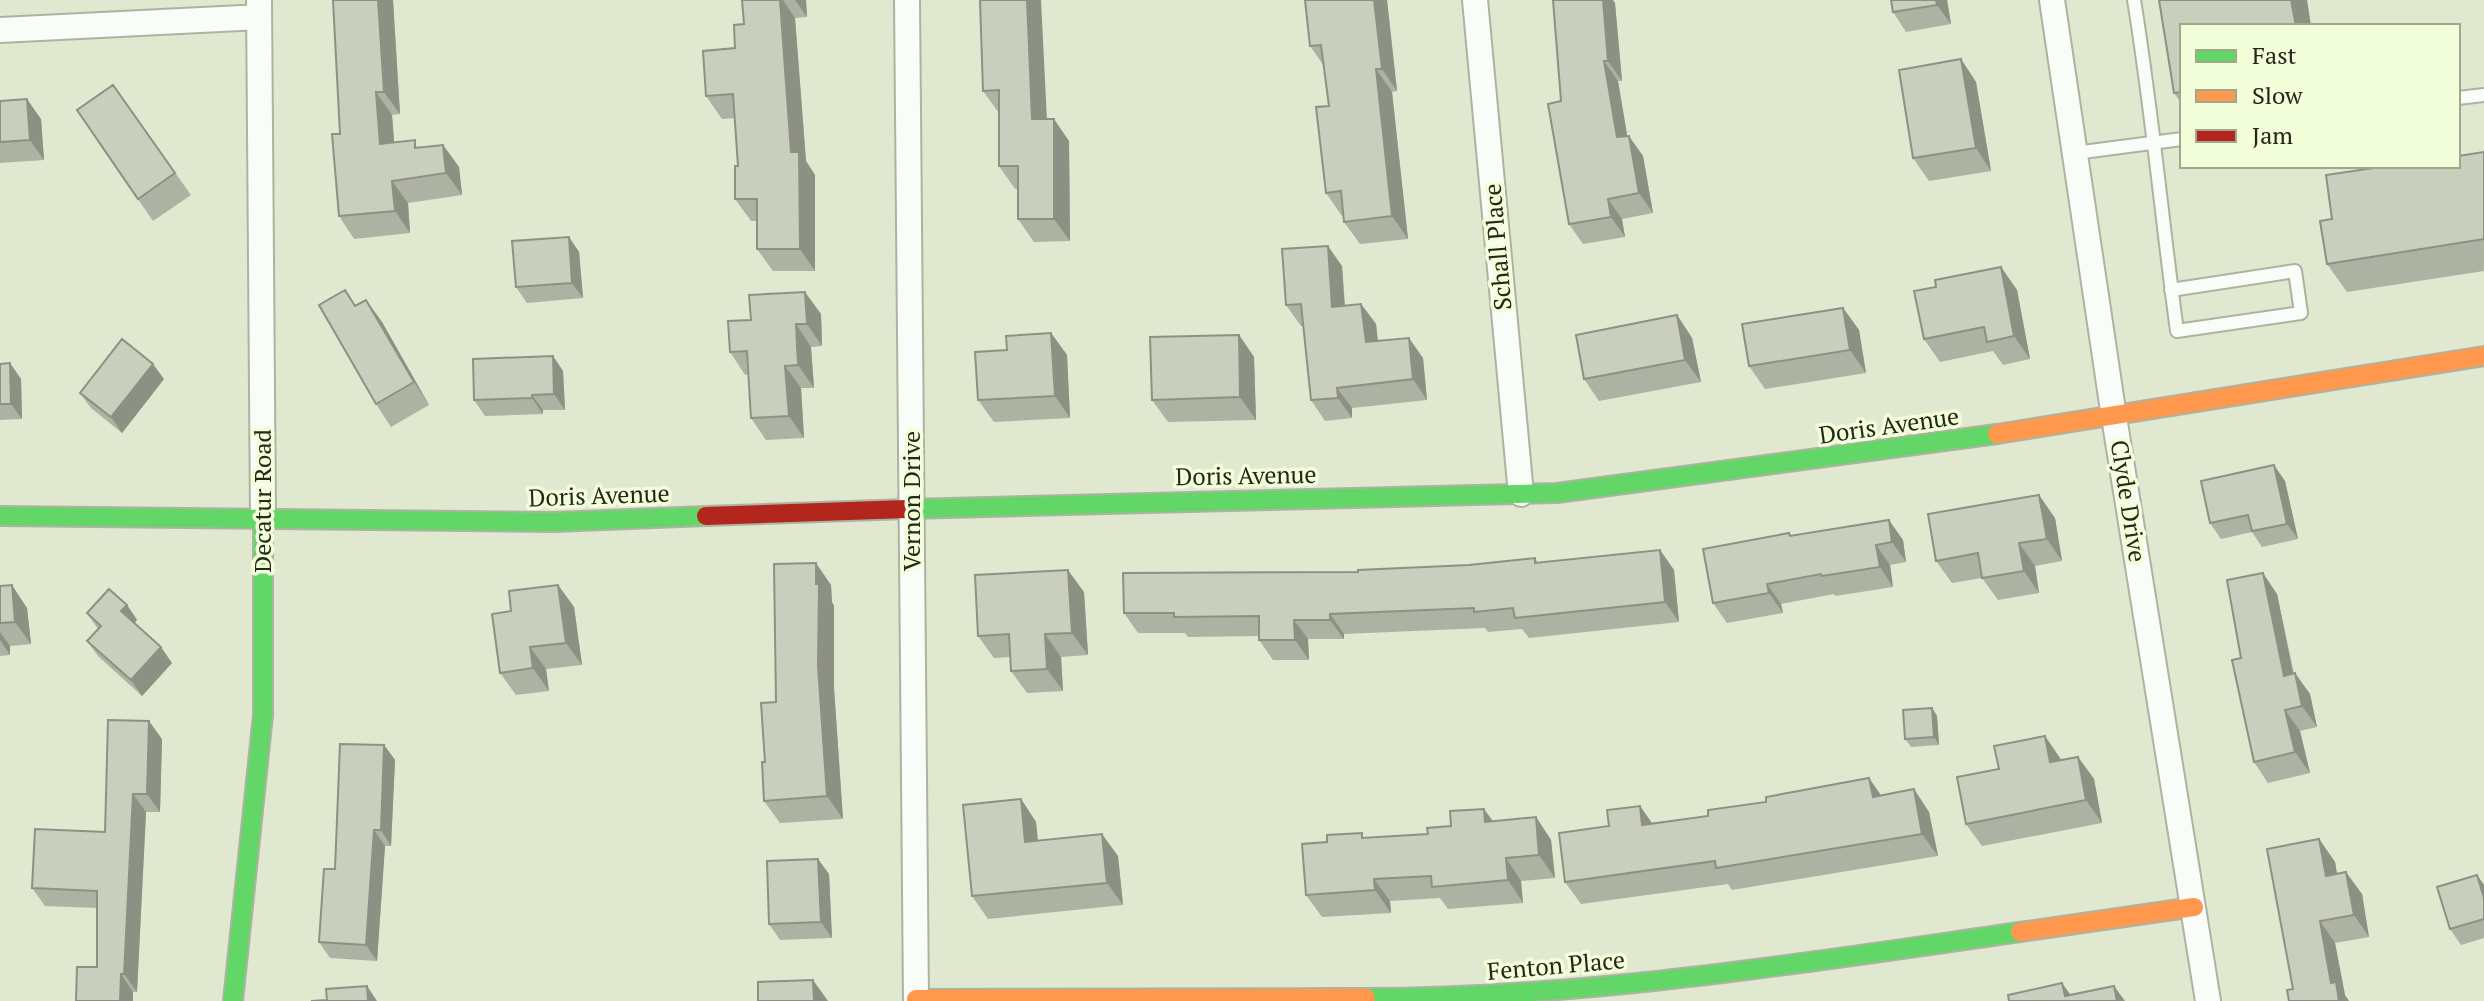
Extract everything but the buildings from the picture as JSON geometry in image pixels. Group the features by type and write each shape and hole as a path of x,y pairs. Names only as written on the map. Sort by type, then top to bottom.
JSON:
{"street":[{"name":"Vernon Drive","path":"907,0 916,1000"},
{"name":"Schall Place","path":"1475,0 1521,494"},
{"name":"Clyde Drive","path":"2052,0 2114,417 2208,1001"},
{"path":"0,30 259,9"},
{"name":"Decatur Road","path":"233,1001 263,715 259,9"},
{"name":"Doris Avenue","path":"0,516 554,522 912,509 1557,493 1909,448 2484,356"},
{"name":"Fenton Place","path":"916,1000 1420,998 1547,992 1708,976 2194,907"}],"lane":[{"path":"2137,2 2153,143 2171,290 2177,331 2301,313 2295,271 2171,290"},
{"path":"2460,98 2484,95"},
{"path":"2075,153 2180,139"}],"traffic: fast":[{"path":"907,509 1557,493 1997,434"},
{"path":"0,516 554,522 706,516"},
{"path":"233,1001 263,715 263,519"},
{"path":"1366,998 1530,992 1694,977 2020,932"}],"traffic: slow":[{"path":"1997,434 2484,356"},
{"path":"2020,932 2194,907"},
{"path":"916,999 1366,998"}],"traffic: jam":[{"path":"706,516 907,509"}]}
